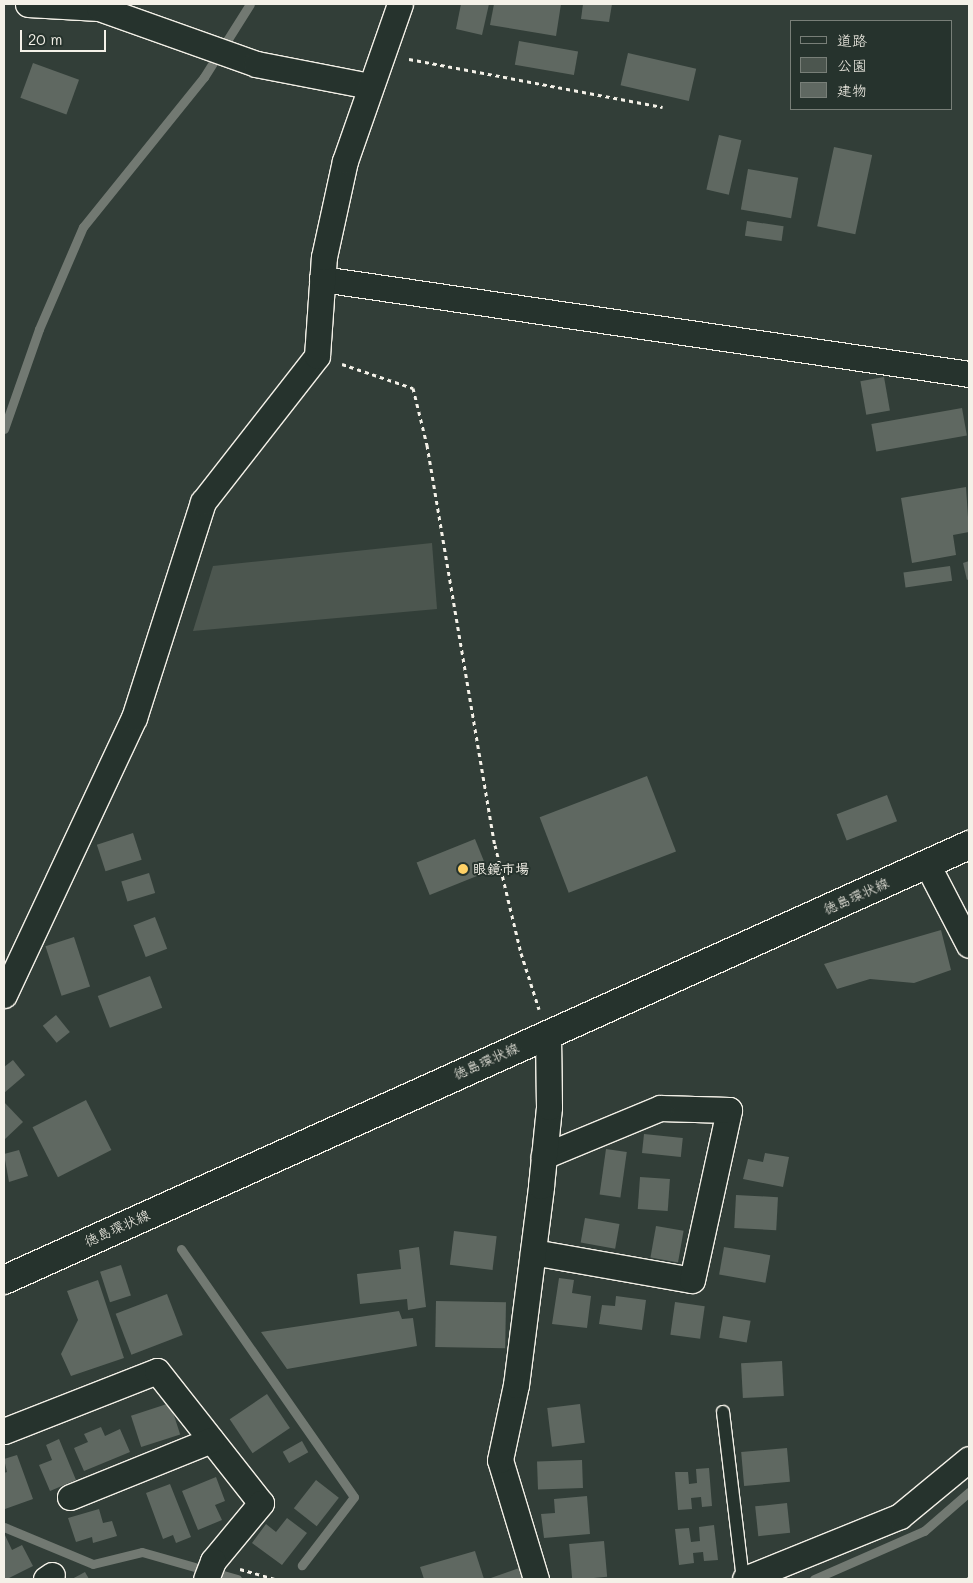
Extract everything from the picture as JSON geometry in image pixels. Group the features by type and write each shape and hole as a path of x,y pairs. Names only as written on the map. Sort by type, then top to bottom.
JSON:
{"main road":[{"name":"徳島環状線","path":"4,1280 548,1033 969,845"}],"street":[{"path":"28,4 99,6 256,64 369,86"},
{"path":"4,995 134,718 204,502 317,356 322,279 345,161 369,86 400,4"},
{"path":"322,279 969,374"},
{"path":"927,864 969,946"},
{"path":"536,1579 500,1460 516,1385 544,1156 549,1107 548,1033"},
{"path":"533,1252 692,1280 729,1110 660,1108 544,1156"},
{"path":"4,1431 157,1371 261,1503 210,1570"},
{"path":"70,1497 211,1440"},
{"path":"744,1579 900,1516 969,1459"}],"lane":[{"path":"723,1412 744,1579"}],"path":[{"path":"381,53 662,107"},
{"path":"317,356 413,388 427,445 495,845 521,953 548,1033"},
{"path":"210,1570 275,1579"}],"green space":[{"path":"432,543 437,609 193,631 213,566"}],"building":[{"path":"461,4 489,4 482,35 456,29"},
{"path":"494,4 561,4 556,36 490,25"},
{"path":"583,4 612,4 609,22 581,19"},
{"path":"519,41 578,51 574,75 515,65"},
{"path":"628,53 696,69 689,101 621,85"},
{"path":"33,63 79,80 66,115 20,98"},
{"path":"719,135 741,140 729,195 706,190"},
{"path":"834,147 872,155 855,234 817,226"},
{"path":"748,169 798,178 791,218 741,209"},
{"path":"747,221 784,226 782,241 745,236"},
{"path":"884,377 890,410 866,415 860,381"},
{"path":"962,408 967,436 876,452 871,424"},
{"path":"966,487 969,532 953,535 956,555 912,563 901,498"},
{"path":"969,561 969,579 967,580 963,563"},
{"path":"950,566 952,581 906,587 903,573"},
{"path":"647,776 676,852 569,893 540,817"},
{"path":"887,795 897,821 847,840 837,814"},
{"path":"133,833 142,860 106,871 97,845"},
{"path":"475,839 488,871 430,895 417,863"},
{"path":"149,873 155,893 127,902 121,881"},
{"path":"155,917 167,949 146,957 134,925"},
{"path":"941,930 951,970 914,983 870,979 837,989 824,964"},
{"path":"74,937 90,986 62,996 45,946"},
{"path":"150,976 162,1008 110,1028 98,996"},
{"path":"56,1015 70,1032 57,1043 43,1026"},
{"path":"13,1060 25,1075 4,1093 4,1067"},
{"path":"86,1100 111,1150 58,1177 33,1127"},
{"path":"4,1102 23,1122 4,1140"},
{"path":"644,1134 683,1138 681,1157 642,1153"},
{"path":"606,1149 627,1152 620,1197 600,1195"},
{"path":"19,1150 28,1176 9,1182 4,1154"},
{"path":"765,1153 789,1157 783,1187 743,1179 748,1159 763,1162"},
{"path":"640,1177 670,1179 668,1211 638,1209"},
{"path":"736,1195 778,1197 776,1230 734,1228"},
{"path":"585,1218 619,1224 615,1249 581,1243"},
{"path":"656,1226 684,1231 678,1262 650,1258"},
{"path":"454,1231 497,1236 493,1270 450,1265"},
{"path":"419,1247 426,1307 408,1310 407,1299 360,1304 357,1274 401,1269 399,1250"},
{"path":"724,1247 770,1255 765,1283 719,1275"},
{"path":"121,1265 131,1295 110,1302 100,1272"},
{"path":"559,1278 574,1280 572,1293 591,1296 587,1328 552,1324"},
{"path":"98,1280 124,1358 71,1376 61,1354 78,1320 67,1291"},
{"path":"167,1294 183,1335 131,1355 116,1314"},
{"path":"616,1296 646,1300 642,1330 599,1324 602,1305 615,1306"},
{"path":"436,1301 506,1302 505,1348 435,1347"},
{"path":"675,1302 705,1306 700,1339 670,1335"},
{"path":"399,1311 402,1319 413,1318 417,1346 287,1369 261,1332"},
{"path":"723,1316 751,1321 747,1343 719,1338"},
{"path":"782,1361 784,1396 743,1398 741,1363"},
{"path":"267,1394 290,1428 253,1453 230,1419"},
{"path":"170,1403 180,1434 141,1447 131,1416"},
{"path":"580,1404 585,1443 552,1447 547,1408"},
{"path":"101,1427 105,1436 120,1429 130,1452 84,1471 74,1448 88,1442 84,1434"},
{"path":"59,1439 76,1480 50,1491 39,1465 52,1460 46,1445"},
{"path":"302,1441 308,1452 289,1463 283,1452"},
{"path":"787,1448 790,1482 744,1486 741,1452"},
{"path":"17,1455 33,1499 5,1509 4,1473 7,1472 4,1459"},
{"path":"582,1460 583,1488 538,1490 537,1462"},
{"path":"709,1468 712,1506 702,1507 701,1497 691,1498 692,1509 678,1510 675,1472 688,1472 689,1484 697,1483 696,1469"},
{"path":"216,1477 225,1501 215,1505 222,1520 198,1530 182,1491"},
{"path":"316,1480 339,1498 317,1526 294,1508"},
{"path":"170,1484 191,1537 176,1543 173,1535 163,1539 146,1493"},
{"path":"587,1496 590,1534 544,1538 541,1514 555,1513 554,1499"},
{"path":"787,1503 790,1533 758,1536 755,1506"},
{"path":"99,1509 103,1523 112,1521 117,1536 93,1543 92,1537 76,1542 68,1518"},
{"path":"287,1518 307,1533 282,1565 252,1543 266,1524 276,1532"},
{"path":"714,1525 718,1560 704,1561 703,1552 693,1553 694,1563 679,1565 675,1529 689,1528 691,1542 700,1541 699,1527"},
{"path":"4,1533 12,1550 22,1545 33,1566 7,1579 4,1579"},
{"path":"604,1541 607,1577 572,1579 569,1544"},
{"path":"475,1551 484,1579 424,1579 420,1567"},
{"path":"522,1567 526,1579 488,1579"},
{"path":"85,1572 89,1579 72,1579"}],"waterway":[{"path":"4,429 39,329 83,227 204,77 250,4"},
{"path":"181,1249 354,1497 302,1565"},
{"path":"814,1579 924,1531 969,1492"},
{"path":"4,1527 93,1564 142,1552 237,1579"}],"place":[{"name":"眼鏡市場","path":"463,869"}]}
